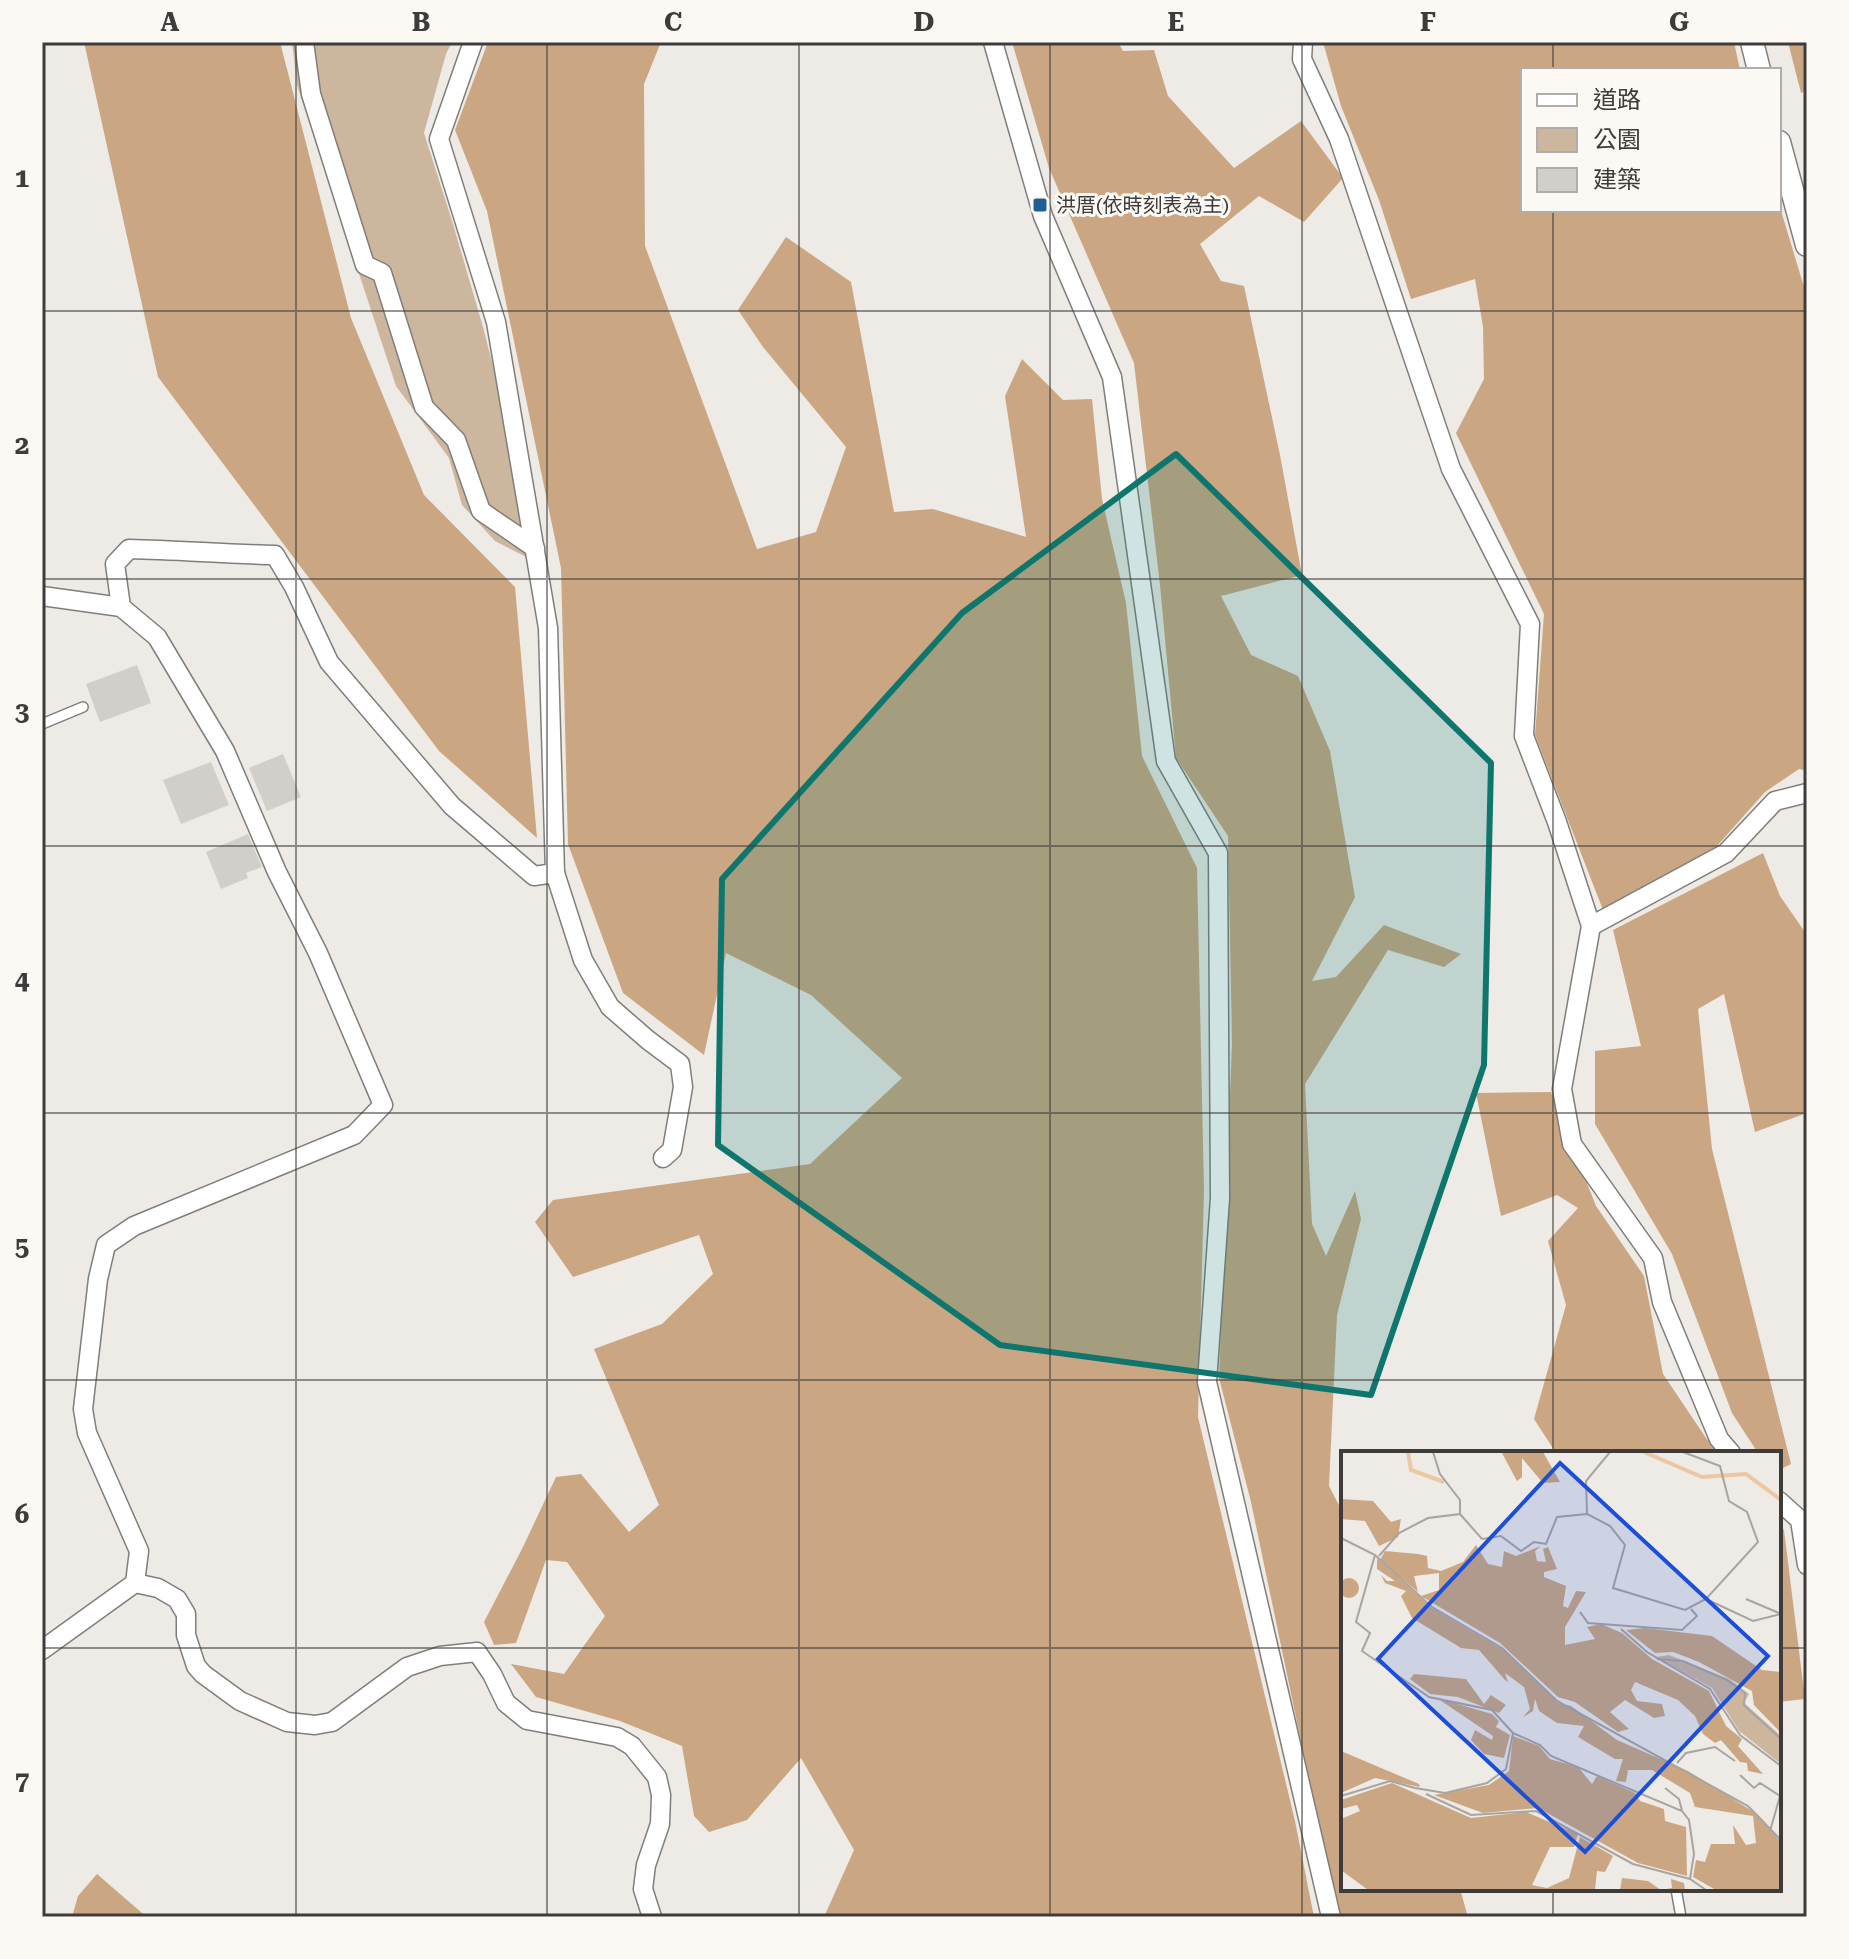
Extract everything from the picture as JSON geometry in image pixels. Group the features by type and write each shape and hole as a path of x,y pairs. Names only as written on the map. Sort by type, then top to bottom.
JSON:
{"street":[{"path":"304,42 311,94 365,265 382,273 424,407 456,440 481,511 535,548"},
{"path":"473,42 439,139 496,322 548,628 555,873 583,960 610,1007 680,1064 683,1087 677,1125 672,1150 663,1158"},
{"path":"993,42 1043,216 1112,377 1166,761 1218,853 1220,1198 1207,1382 1331,1917"},
{"path":"1303,42 1302,59 1339,139 1451,469 1530,624 1524,736 1557,822 1591,926 1562,1089 1572,1144 1653,1258 1662,1302 1719,1439 1729,1451"},
{"path":"1752,42 1758,68"},
{"path":"1781,149 1807,245"},
{"path":"121,607 115,564 129,549 275,555 294,587 329,662 452,806 534,876 555,873"},
{"path":"42,596 121,607 157,637 225,751 277,872 318,953 383,1105 354,1135 134,1226 106,1245 98,1279 83,1409 87,1433 139,1551 135,1583 42,1650"},
{"path":"1591,926 1726,853 1775,801 1807,793"},
{"path":"1781,1503 1800,1520 1807,1565"},
{"path":"135,1583 158,1588 177,1599 186,1614 186,1635 196,1666 203,1674 240,1701 287,1722 315,1725 332,1722 407,1667 440,1656 477,1652 506,1703 527,1720 617,1737 632,1746 657,1777 661,1795 660,1824 646,1865 643,1889 652,1917"}],"lane":[{"path":"42,724 83,707"},
{"path":"1676,1891 1681,1917"}],"highlighted area":[{"path":"1176,454 1491,763 1484,1065 1371,1395 1000,1345 718,1145 722,879 962,613"}],"green space":[{"path":"292,42 452,42 424,133 483,327 508,425 534,561 495,541 462,505 449,458 396,386 297,85"}],"shaded area":[{"path":"84,42 280,42 351,318 424,495 515,587 537,838 439,751 158,377"},
{"path":"488,42 661,42 644,84 645,246 757,549 816,532 846,447 763,347 738,310 786,237 851,282 894,512 933,509 1026,537 1005,396 1022,359 1063,400 1092,399 1102,499 1126,603 1142,756 1197,868 1204,1190 1198,1417 1295,1821 1314,1917 824,1917 854,1850 801,1758 747,1820 709,1832 694,1816 682,1746 620,1721 536,1697 511,1664 564,1674 605,1616 567,1562 546,1560 516,1643 494,1645 484,1622 556,1477 581,1474 629,1532 659,1505 594,1349 662,1324 713,1274 699,1235 573,1277 535,1222 553,1200 810,1164 902,1078 811,995 726,953 704,1055 623,993 568,844 561,568 487,211 455,130"},
{"path":"1012,42 1118,42 1123,51 1154,50 1168,96 1234,168 1301,121 1343,178 1304,222 1259,196 1200,244 1221,281 1244,286 1302,575 1221,596 1251,655 1298,676 1330,751 1355,897 1312,981 1336,977 1384,925 1461,954 1444,967 1388,950 1305,1084 1312,1224 1326,1256 1355,1191 1361,1219 1337,1315 1329,1486 1341,1509 1341,1891 1461,1891 1468,1917 1341,1917 1324,1852 1251,1502 1219,1378 1232,1043 1228,836 1176,758 1134,363 1049,168"},
{"path":"1323,42 1734,42 1740,68 1521,68 1521,212 1781,211 1807,297 1807,771 1799,769 1765,792 1717,846 1603,910 1535,735 1544,614 1456,433 1484,379 1483,327 1475,279 1411,299 1379,200 1341,106"},
{"path":"1788,42 1807,42 1807,90 1801,93"},
{"path":"1763,853 1780,896 1807,935 1807,1113 1755,1132 1724,994 1698,1009 1712,1149 1791,1464 1781,1469 1781,1451 1757,1451 1732,1413 1672,1254 1595,1124 1595,1051 1641,1046 1613,930"},
{"path":"1551,1092 1596,1206 1644,1276 1663,1374 1717,1451 1555,1451 1534,1419 1566,1305 1548,1241 1578,1208 1557,1195 1501,1216 1476,1093"},
{"path":"1781,1526 1784,1530 1805,1699 1781,1702"},
{"path":"97,1874 150,1917 72,1917 78,1896"}],"building":[{"path":"137,665 151,703 100,722 86,684"},
{"path":"283,754 301,797 267,811 249,768"},
{"path":"211,762 229,805 181,824 163,780"},
{"path":"248,834 262,867 246,873 248,878 221,889 206,852"}],"place":[{"name":"洪厝(依時刻表為主)","path":"1040,205"}]}
